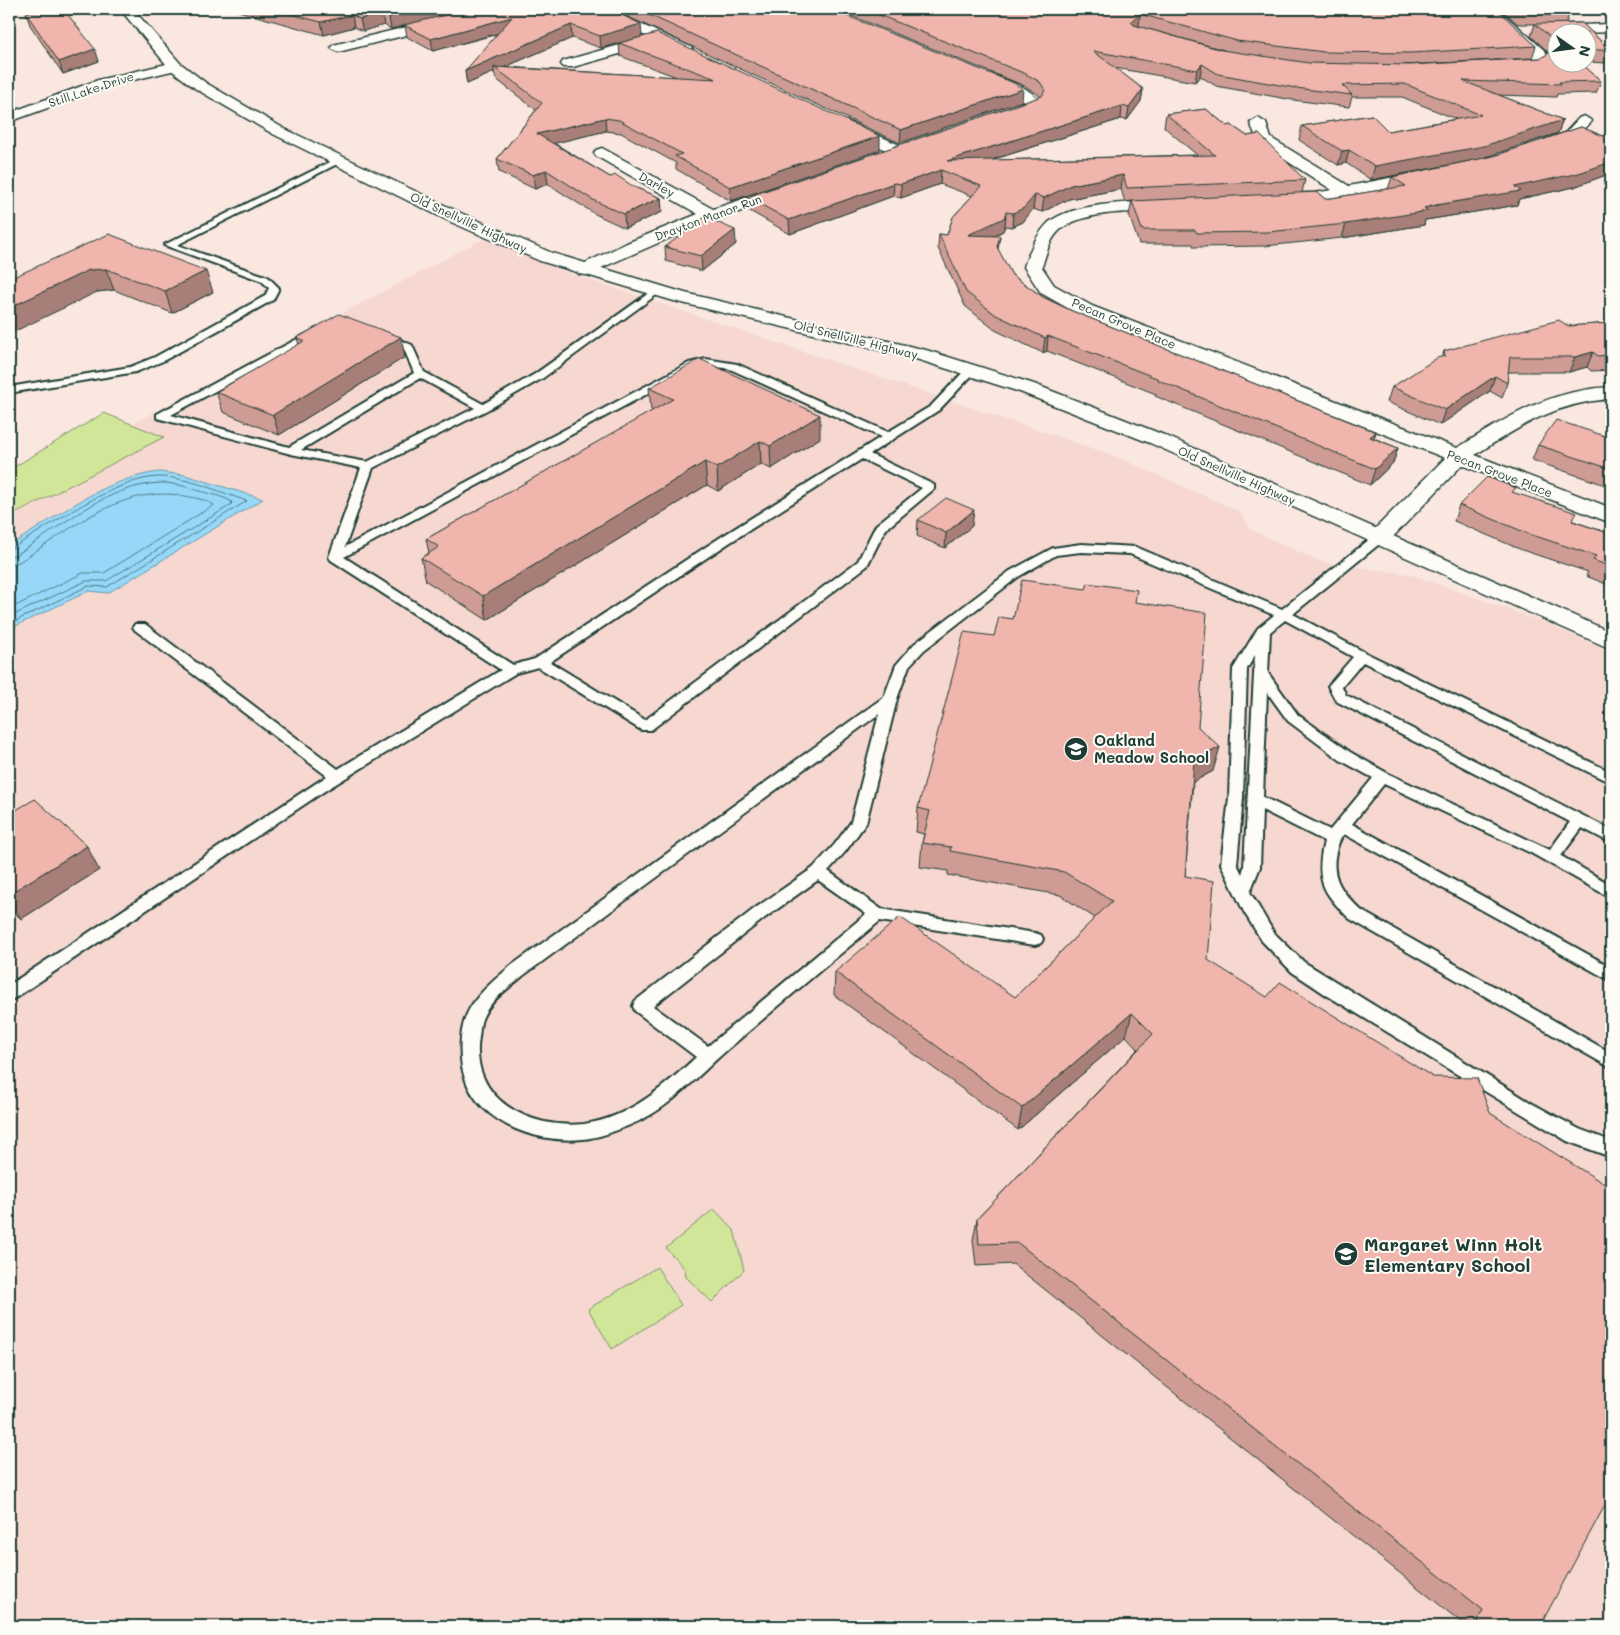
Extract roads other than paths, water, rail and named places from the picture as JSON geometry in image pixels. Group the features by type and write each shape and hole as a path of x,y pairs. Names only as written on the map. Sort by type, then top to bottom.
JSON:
{"street":[{"name":"Old Snellville Highway","path":"126,9 175,66 201,86 278,131 475,226 546,257 656,291 919,354 1027,388 1157,439 1611,640"},
{"path":"338,48 495,9"},
{"path":"597,9 696,55"},
{"path":"1491,9 1540,54 1544,61 1537,65 1501,66"},
{"path":"1515,30 1611,28"},
{"path":"568,64 660,38"},
{"name":"Still Lake Drive","path":"9,118 103,83 175,66"},
{"path":"974,72 1019,91 1032,99 1035,104 996,119"},
{"path":"1526,151 1570,136 1584,121"},
{"path":"838,122 907,149 881,157"},
{"path":"1258,123 1264,140 1347,192"},
{"name":"Darley","path":"602,153 712,215"},
{"path":"1270,203 1305,200 1444,173"},
{"name":"Drayton Manor Run","path":"585,270 625,248 796,186"},
{"name":"Pecan Grove Place","path":"1187,206 1140,207 1091,212 1056,225 1040,245 1033,267 1047,289 1085,310 1611,516"},
{"path":"1379,538 1459,456 1530,412 1598,393 1611,393"}],"lane":[{"path":"9,390 132,370 159,359 269,298 274,288 265,279 168,245 339,161"},
{"path":"324,327 161,416 291,451 368,466 483,408 538,376 656,291"},
{"path":"375,332 408,346 420,374 483,408"},
{"path":"335,556 693,365 706,362 733,366 888,436"},
{"path":"9,993 338,776 511,670 540,662 860,454 935,408 971,370"},
{"path":"291,451 420,374"},
{"path":"540,662 646,727 863,563 880,528 930,487 860,454"},
{"path":"335,556 368,466"},
{"path":"1379,538 1263,631 1240,670 1236,798 1229,864 1252,912 1268,937 1298,967 1527,1109 1573,1135 1611,1149"},
{"path":"708,1056 641,1006 760,913 818,872 840,848 858,822 890,699 903,665 919,647 1014,574 1053,552 1080,548 1132,550 1284,614 1361,656 1611,778"},
{"path":"335,556 511,670"},
{"path":"140,627 338,776"},
{"path":"1243,890 1252,867 1263,631"},
{"path":"1361,656 1335,686 1341,698 1611,837"},
{"path":"1262,675 1293,718 1345,756 1382,776 1552,858 1611,892"},
{"path":"877,914 647,1108 604,1127 566,1134 544,1131 501,1114 484,1100 473,1082 466,1055 473,1018 494,992 518,970 890,699"},
{"path":"1382,776 1337,832 1328,860 1327,877 1337,897 1356,916 1611,1061"},
{"path":"1255,800 1337,832 1611,975"},
{"path":"1552,858 1579,821"},
{"path":"818,872 877,914 1035,938"}],"water":[{"path":"159,472 185,475 263,499 108,593 89,591 9,629 9,546 99,491 118,482"}],"place":[{"name":"Oakland Meadow School","path":"1076,749"},
{"name":"Margaret Winn Holt Elementary School","path":"1346,1254"}]}
